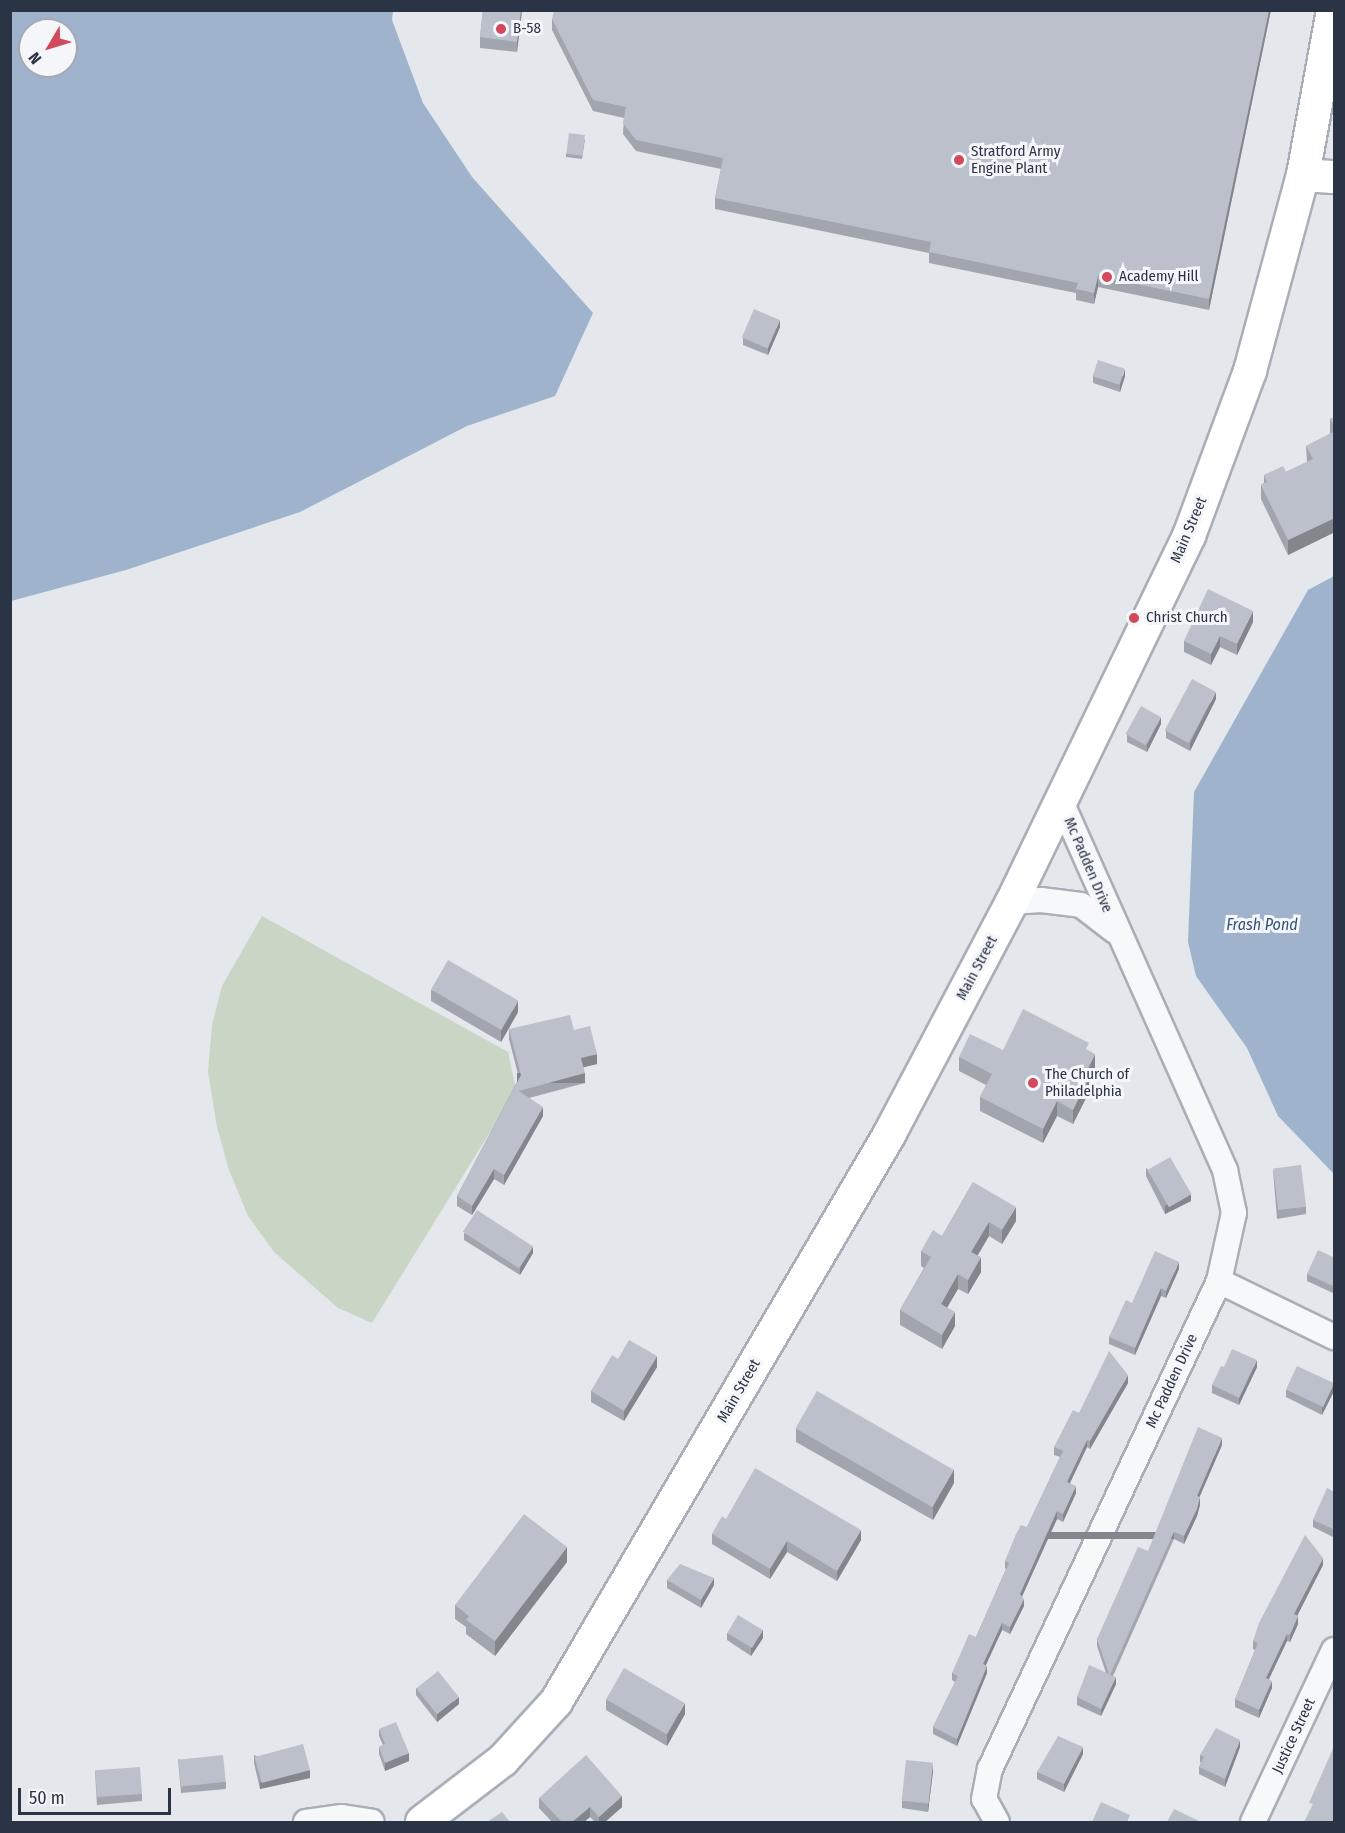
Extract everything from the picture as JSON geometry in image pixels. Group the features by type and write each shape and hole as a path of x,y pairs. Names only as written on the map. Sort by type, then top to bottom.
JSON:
{"main road":[{"name":"Main Street","path":"422,1822 503,1760 556,1702 889,1135 1012,902 1059,798 1189,536 1250,371 1303,175 1334,10"},
{"path":"1303,175 1335,177"}],"street":[{"name":"Mc Padden Drive","path":"997,1822 984,1799 990,1769 1220,1281 1233,1230 1231,1187 1059,798"},
{"name":"Mc Padden Drive","path":"1012,902 1041,900 1081,905 1117,932"},
{"path":"1220,1281 1335,1338"},
{"name":"Justice Street","path":"1253,1822 1335,1650"},
{"path":"306,1822 342,1816 372,1822"}],"green space":[{"path":"262,916 508,1052 516,1090 372,1323 338,1308 274,1252 248,1216 229,1170 217,1127 208,1072 212,1025 222,986"}],"water":[{"path":"11,10 393,11 392,20 423,103 472,177 593,313 555,396 467,426 300,512 126,570 11,601"},
{"name":"Frash Pond","path":"1334,576 1334,1174 1278,1116 1247,1048 1196,976 1188,942 1194,792 1308,590"}],"building":[{"name":"B-58","path":"483,10 521,10 517,42 480,37"},
{"name":"Stratford Army Engine Plant","path":"554,10 1269,10 1209,299 1098,276 1094,293 1076,289 1078,283 929,252 931,242 715,198 723,158 636,140 623,123 626,107 593,100 552,19"},
{"path":"569,133 585,135 582,156 566,154"},
{"path":"754,309 780,320 768,348 742,338"},
{"path":"1098,360 1125,369 1119,385 1093,376"},
{"path":"1335,417 1335,428 1330,419"},
{"path":"1335,431 1335,518 1288,540 1261,485 1267,482 1264,475 1283,466 1286,472 1313,459 1306,446"},
{"path":"1208,589 1253,611 1237,644 1220,636 1211,654 1184,641"},
{"path":"1192,679 1216,692 1189,743 1165,730"},
{"path":"1141,706 1161,717 1146,745 1125,734"},
{"path":"448,960 518,1000 501,1030 431,989"},
{"path":"1023,1009 1089,1043 1086,1049 1095,1054 1086,1073 1090,1076 1073,1110 1057,1101 1043,1129 980,1097 992,1074 959,1057 970,1034 1003,1050"},
{"path":"570,1015 574,1030 590,1026 597,1054 581,1058 585,1073 519,1091 543,1107 504,1175 494,1169 472,1206 457,1196 521,1075 509,1029"},
{"path":"1170,1157 1192,1194 1169,1207 1147,1170"},
{"path":"1301,1165 1306,1207 1278,1210 1273,1168"},
{"path":"973,1182 1016,1207 1002,1230 989,1222 971,1252 981,1257 968,1280 958,1274 941,1304 955,1312 942,1335 900,1310 931,1257 921,1251 933,1230 942,1236"},
{"path":"477,1210 533,1246 519,1268 463,1232"},
{"path":"1318,1250 1335,1258 1335,1287 1307,1274"},
{"path":"1155,1251 1179,1262 1166,1291 1161,1288 1135,1348 1109,1337 1126,1300 1132,1303"},
{"path":"629,1340 657,1356 624,1411 591,1391 612,1355 618,1359"},
{"path":"1232,1349 1257,1360 1239,1398 1212,1385"},
{"path":"1109,1351 1128,1375 1090,1441 1087,1440 1067,1482 1076,1486 1063,1514 1057,1511 1020,1594 1024,1599 1010,1627 1002,1623 983,1664 987,1666 957,1739 933,1727 958,1676 952,1673 969,1634 976,1637 1009,1563 1005,1561 1016,1534 1021,1525 1027,1527 1063,1451 1054,1447 1073,1410 1079,1413"},
{"path":"1297,1366 1334,1383 1323,1407 1286,1390"},
{"path":"817,1391 954,1470 932,1507 796,1428"},
{"path":"1198,1427 1222,1438 1197,1496 1200,1497 1197,1509 1184,1536 1174,1532 1110,1675 1116,1677 1101,1709 1077,1697 1089,1665 1109,1674 1097,1639 1138,1547 1148,1551"},
{"path":"755,1468 861,1530 837,1571 787,1541 770,1569 712,1534 722,1516 726,1519"},
{"path":"1327,1488 1335,1492 1335,1530 1313,1520"},
{"path":"524,1514 567,1547 495,1641 466,1620 469,1616 455,1605"},
{"path":"1305,1535 1323,1558 1294,1614 1298,1616 1290,1635 1287,1634 1266,1678 1272,1681 1259,1710 1235,1699 1258,1643 1253,1641 1259,1623"},
{"path":"680,1564 714,1578 701,1600 667,1580"},
{"path":"738,1615 763,1630 752,1648 727,1633"},
{"path":"624,1668 685,1703 667,1734 606,1699"},
{"path":"438,1671 459,1697 437,1714 416,1689"},
{"path":"396,1722 409,1753 385,1763 379,1747 385,1744 379,1729"},
{"path":"1216,1728 1240,1740 1225,1779 1199,1767 1204,1757 1200,1755"},
{"path":"1058,1736 1083,1747 1064,1784 1037,1772"},
{"path":"303,1744 310,1770 262,1783 255,1757"},
{"path":"1335,1744 1335,1763 1333,1763 1335,1767 1335,1818 1333,1822 1304,1822 1313,1804 1309,1803"},
{"path":"223,1755 226,1782 181,1787 178,1760"},
{"path":"586,1755 622,1796 599,1817 590,1807 572,1822 562,1822 539,1798"},
{"path":"906,1760 933,1763 929,1804 902,1801"},
{"path":"140,1767 142,1794 97,1797 95,1770"},
{"path":"1101,1802 1130,1815 1127,1822 1092,1822"},
{"path":"1174,1809 1199,1821 1167,1822"},
{"path":"502,1812 510,1822 487,1822"}],"place":[{"name":"B-58","path":"501,29"},
{"name":"Stratford Army Engine Plant","path":"959,160"},
{"name":"Academy Hill","path":"1107,277"},
{"name":"Christ Church","path":"1134,618"},
{"name":"The Church of Philadelphia","path":"1033,1083"}]}
